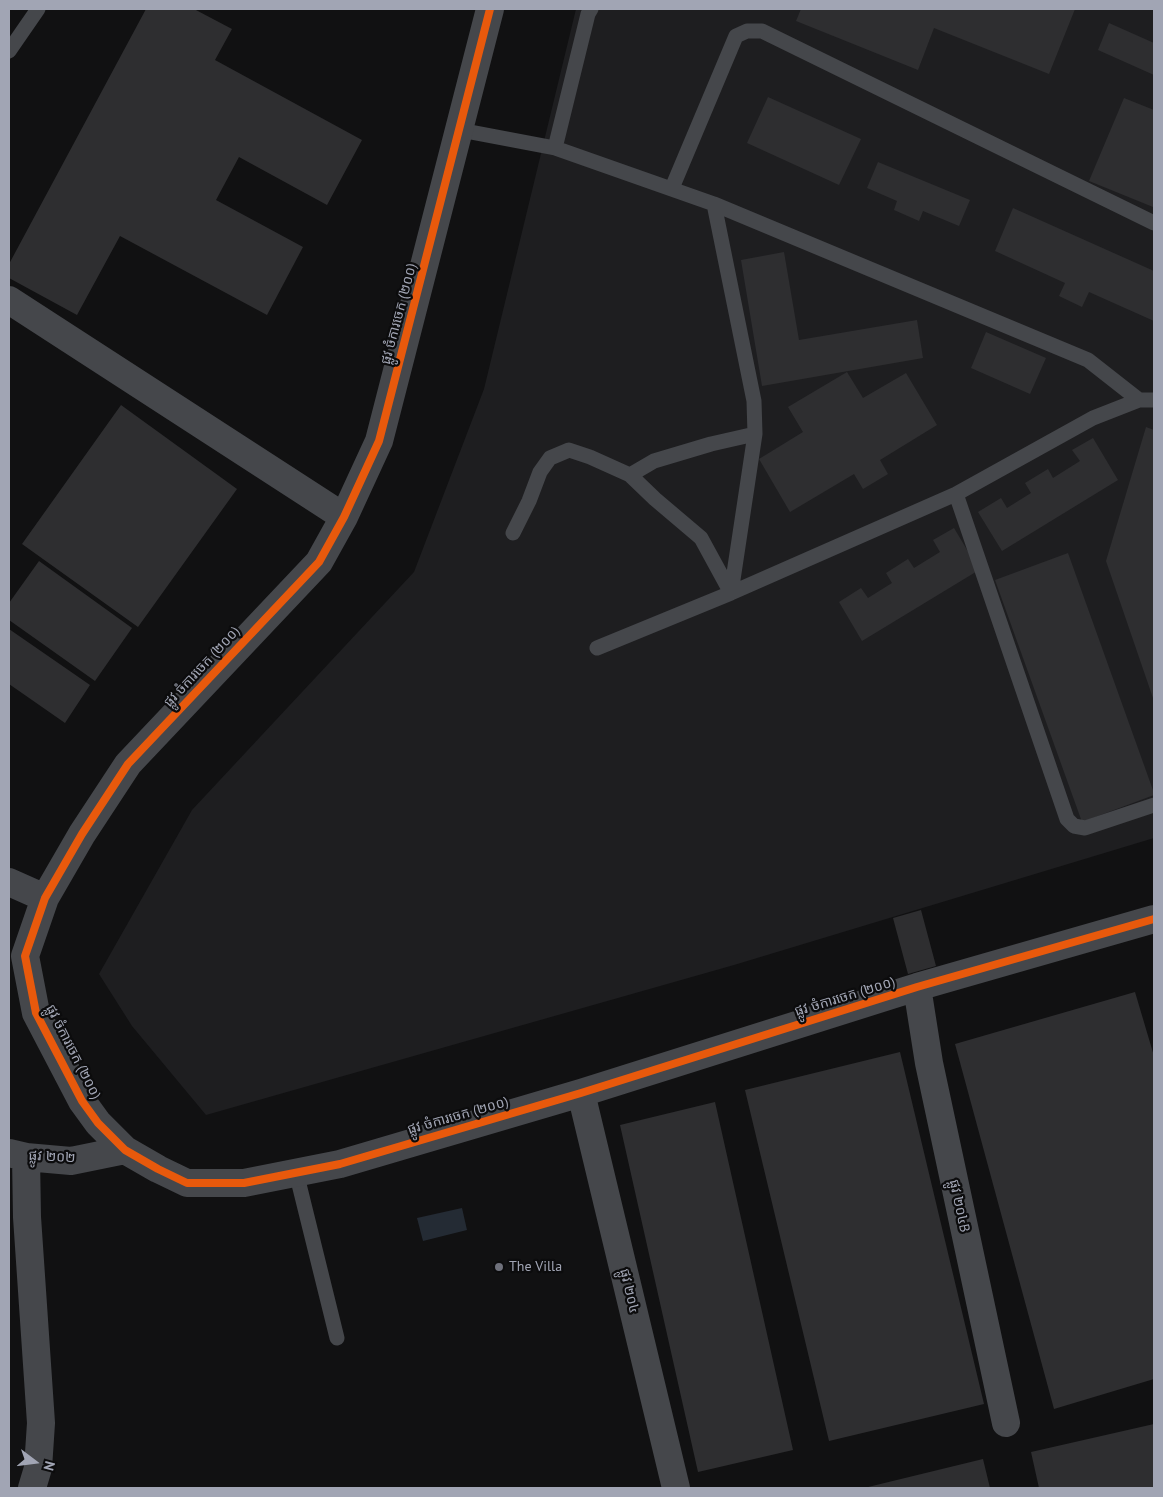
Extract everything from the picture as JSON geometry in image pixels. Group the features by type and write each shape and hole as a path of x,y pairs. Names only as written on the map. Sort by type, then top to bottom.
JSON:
{"street":[{"name":"ផ្លូវ ចំការចេក (២០០)","path":"490,9 379,441 344,517 319,562 128,764 82,834 45,898 25,956 36,1013 82,1101 98,1123 124,1150 187,1183 244,1182 340,1164 581,1093 917,988 1154,919"},
{"path":"9,300 344,517"},
{"path":"9,882 45,898"},
{"name":"ផ្លូវ ២០៤B","path":"917,988 929,1063 1006,1423"},
{"name":"ផ្លូវ ២០៤","path":"581,1093 676,1488"},
{"name":"ផ្លូវ ២០២","path":"17,1155 71,1161 124,1150"},
{"path":"17,1155 27,1217 41,1423 38,1468 32,1488"}],"lane":[{"path":"9,50 38,9"},
{"path":"555,148 588,14 591,9"},
{"path":"672,188 736,36 747,31 762,31 1154,223"},
{"path":"460,130 555,148 714,204 1088,360 1147,400"},
{"path":"714,204 754,401 755,434 731,593"},
{"path":"597,648 731,593 956,494 1093,418 1147,400"},
{"path":"630,475 654,460 755,434"},
{"path":"513,533 529,501 540,472 550,458 569,450 630,475 701,538 731,593"},
{"path":"956,494 1067,819 1074,826 1085,828 1154,805"},
{"path":"296,1172 337,1338"}],"shaded area":[{"path":"576,9 1154,9 1154,838 734,965 206,1115 132,1026 99,974 192,810 414,572 484,389"},
{"path":"462,1208 467,1230 423,1241 417,1218"}],"building":[{"path":"146,9 194,9 232,29 215,60 362,140 327,205 239,157 216,200 303,247 267,315 120,236 77,315 9,278 9,264"},
{"path":"801,9 1075,9 1049,74 934,28 918,70 796,21"},
{"path":"1109,23 1154,43 1154,75 1098,50"},
{"path":"768,97 861,139 839,185 747,143"},
{"path":"1124,98 1154,110 1153,207 1089,181"},
{"path":"878,162 970,200 959,226 923,211 919,221 894,210 897,201 867,188"},
{"path":"1013,208 1154,271 1154,321 1089,292 1082,307 1059,296 1065,283 995,251"},
{"path":"784,252 799,340 917,320 923,358 762,386 741,260"},
{"path":"986,332 1046,358 1030,394 971,368"},
{"path":"847,372 863,398 906,373 937,425 880,460 888,474 863,489 854,474 790,512 759,459 803,432 788,407"},
{"path":"121,405 237,489 138,627 22,544"},
{"path":"1146,427 1154,430 1154,701 1106,561"},
{"path":"1093,438 1118,480 1002,551 978,512 1001,498 1007,508 1031,493 1025,483 1048,469 1053,478 1080,461 1072,450"},
{"path":"954,528 979,570 862,641 839,602 861,588 868,598 892,583 886,573 908,559 914,568 940,552 933,540"},
{"path":"1068,553 1154,793 1154,795 1082,822 995,580"},
{"path":"39,561 132,628 95,681 9,620 9,603"},
{"path":"9,629 90,685 65,723 9,684"},
{"path":"921,910 936,966 908,974 893,918"},
{"path":"1135,992 1154,1056 1154,1379 1054,1409 955,1044"},
{"path":"900,1052 984,1404 829,1441 745,1090"},
{"path":"715,1102 793,1450 698,1472 620,1125"},
{"path":"1154,1424 1154,1488 1039,1488 1031,1452"},
{"path":"983,1459 990,1488 864,1488"}],"cycle path":[{"path":"490,9 379,441 344,517 319,562 128,764 82,834 45,898 25,956 36,1013 82,1101 98,1123 125,1150 187,1183 244,1183 340,1164 581,1093 917,987 1154,919"}],"place":[{"name":"The Villa","path":"499,1267"}]}
